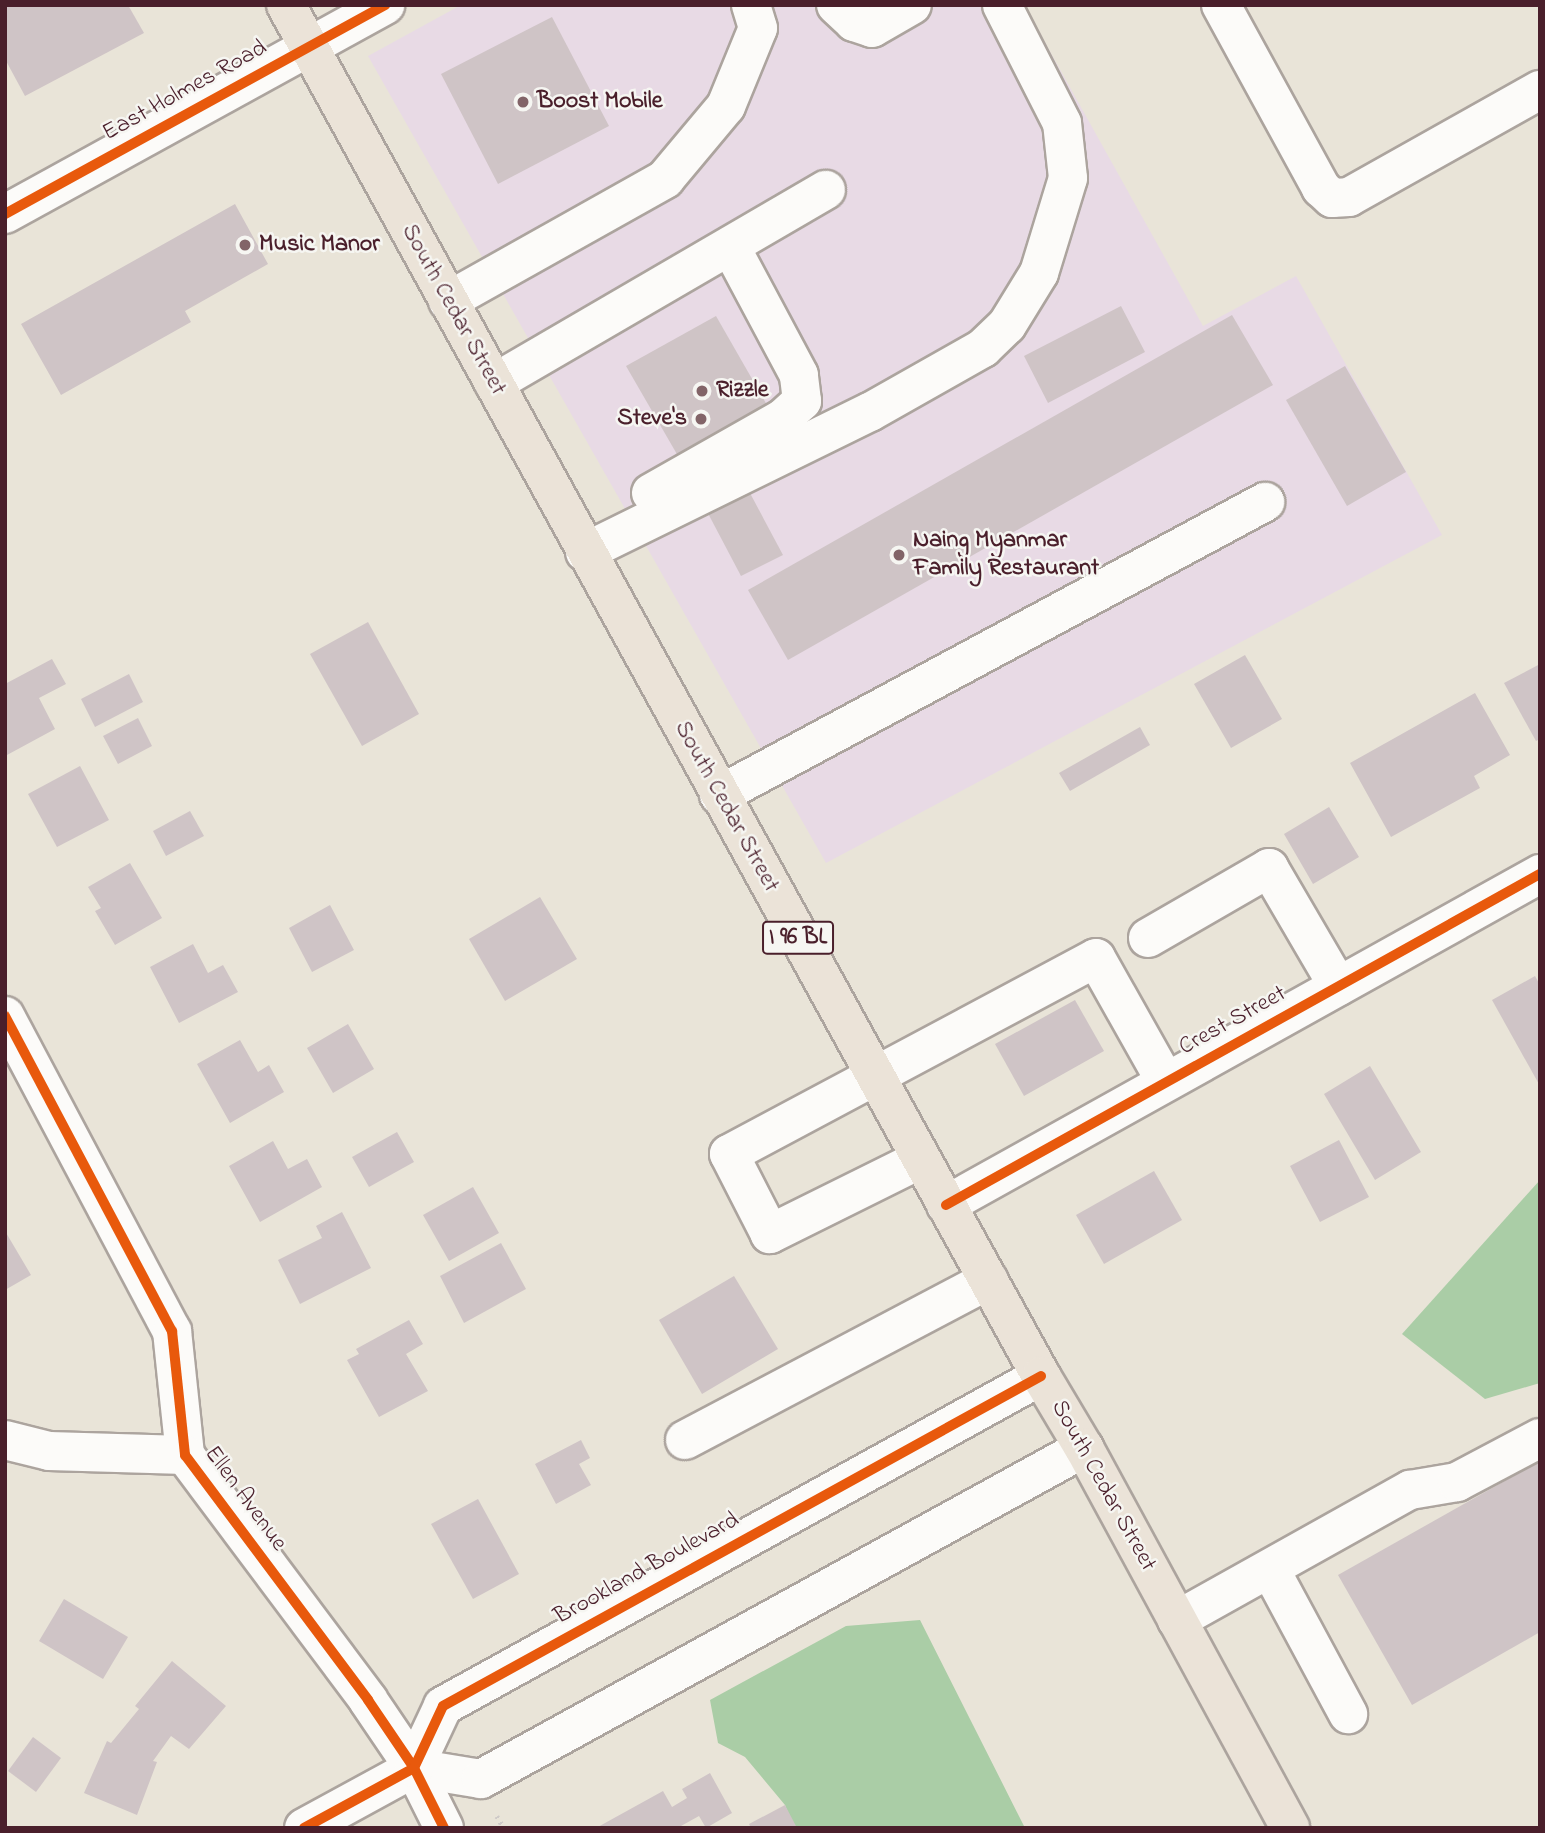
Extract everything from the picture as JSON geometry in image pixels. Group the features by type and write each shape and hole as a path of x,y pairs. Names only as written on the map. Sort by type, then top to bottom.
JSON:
{"main road":[{"name":"South Cedar Street","path":"286,5 920,1159 1041,1377 1084,1448 1290,1828"}],"street":[{"name":"East Holmes Road","path":"5,214 385,5"},
{"path":"448,301 665,179 726,106 758,28 751,5"},
{"path":"836,5 854,22 872,28 912,5"},
{"path":"580,544 870,412 983,348 1007,324 1039,274 1068,178 1062,123 1002,5"},
{"path":"1221,5 1321,188 1332,198 1349,197 1540,90"},
{"path":"494,383 826,190"},
{"path":"580,544 782,419 802,401 799,375 730,246"},
{"path":"719,795 1265,502"},
{"path":"1147,938 1269,868 1338,986"},
{"name":"Crest Street","path":"946,1205 1540,874"},
{"path":"920,1159 770,1234 729,1154 1096,957 1166,1082"},
{"name":"Ellen Avenue","path":"5,1016 172,1331 184,1455 368,1700 414,1768 444,1828"},
{"path":"685,1440 988,1280"},
{"name":"Brookland Boulevard","path":"414,1768 443,1706 1041,1377"},
{"path":"1178,1620 1410,1490 1457,1482 1540,1438"},
{"path":"5,1440 49,1451 184,1455"},
{"path":"304,1828 414,1768 481,1779 1084,1448"},
{"path":"1270,1569 1348,1714"}],"path":[{"path":"497,1815 504,1828"}],"shaded area":[{"path":"461,5 1024,5 1203,326 1296,276 1442,535 826,863 368,56"}],"green space":[{"path":"1540,1180 1540,1383 1485,1399 1402,1334"},
{"path":"920,1620 1025,1828 794,1828 785,1805 745,1757 718,1743 710,1700 846,1626"}],"building":[{"path":"5,5 128,5 144,33 25,96 5,59"},
{"path":"552,17 609,126 498,184 441,74"},
{"path":"235,204 268,264 185,311 191,322 61,395 21,324"},
{"path":"1121,306 1145,352 1048,403 1024,356"},
{"path":"1232,315 1273,385 788,660 748,590"},
{"path":"716,316 767,405 678,456 626,366"},
{"path":"1345,366 1406,472 1347,506 1286,400"},
{"path":"743,480 783,555 741,576 702,502"},
{"path":"368,622 419,714 362,746 310,654"},
{"path":"1245,655 1282,719 1231,748 1194,684"},
{"path":"52,659 66,684 39,698 55,729 7,755 5,684"},
{"path":"1540,664 1540,739 1536,741 1504,683"},
{"path":"129,674 143,702 95,727 81,699"},
{"path":"1475,693 1510,755 1474,776 1480,788 1391,837 1350,763"},
{"path":"138,718 152,746 118,764 103,736"},
{"path":"1140,727 1150,745 1070,791 1059,773"},
{"path":"80,766 109,820 57,847 28,794"},
{"path":"1329,807 1359,857 1313,884 1284,834"},
{"path":"190,811 204,836 166,856 153,831"},
{"path":"130,863 162,918 115,945 95,911 101,908 88,887"},
{"path":"540,897 577,959 505,1001 469,939"},
{"path":"330,905 354,950 312,972 289,928"},
{"path":"193,944 208,973 223,965 238,992 179,1023 150,967"},
{"path":"1535,976 1540,985 1540,1086 1492,1000"},
{"path":"1075,1000 1104,1051 1024,1096 995,1044"},
{"path":"348,1024 374,1069 333,1093 307,1048"},
{"path":"240,1040 258,1072 269,1065 284,1092 230,1123 197,1064"},
{"path":"1370,1066 1421,1152 1375,1180 1324,1094"},
{"path":"397,1132 414,1162 369,1187 352,1157"},
{"path":"1339,1140 1369,1197 1320,1222 1290,1166"},
{"path":"273,1141 288,1169 307,1159 322,1187 260,1222 229,1166"},
{"path":"1154,1171 1182,1220 1104,1264 1076,1215"},
{"path":"473,1187 499,1233 449,1261 423,1215"},
{"path":"342,1212 371,1268 300,1304 278,1260 322,1238 316,1226"},
{"path":"5,1231 31,1275 5,1290"},
{"path":"501,1243 526,1289 464,1323 440,1276"},
{"path":"734,1276 778,1349 702,1394 659,1320"},
{"path":"409,1320 423,1344 406,1354 428,1391 379,1417 347,1360 359,1354 356,1349"},
{"path":"581,1440 590,1458 579,1464 591,1485 556,1504 535,1464"},
{"path":"1540,1461 1540,1632 1412,1705 1338,1575"},
{"path":"478,1499 519,1574 473,1599 431,1524"},
{"path":"64,1599 128,1637 103,1679 39,1641"},
{"path":"172,1661 226,1706 189,1749 171,1736 153,1761 157,1762 137,1815 84,1793 107,1741 111,1743 139,1709 135,1706"},
{"path":"33,1737 61,1758 36,1792 8,1771"},
{"path":"710,1773 732,1813 706,1828 699,1816 681,1826 682,1828 596,1828 663,1791 672,1807 687,1798 682,1789"},
{"path":"785,1805 797,1828 751,1828 749,1824"}],"cycle path":[{"path":"5,214 385,5"},
{"path":"946,1205 1540,874"},
{"path":"5,1016 172,1331 185,1455 368,1700 414,1768 444,1828"},
{"path":"304,1828 414,1768 443,1706 1041,1376"}],"place":[{"name":"Boost Mobile","path":"523,102"},
{"name":"Music Manor","path":"245,245"},
{"name":"Rizzle","path":"702,391"},
{"name":"Steve's","path":"701,419"},
{"name":"Naing Myanmar Family Restaurant","path":"899,555"}]}
